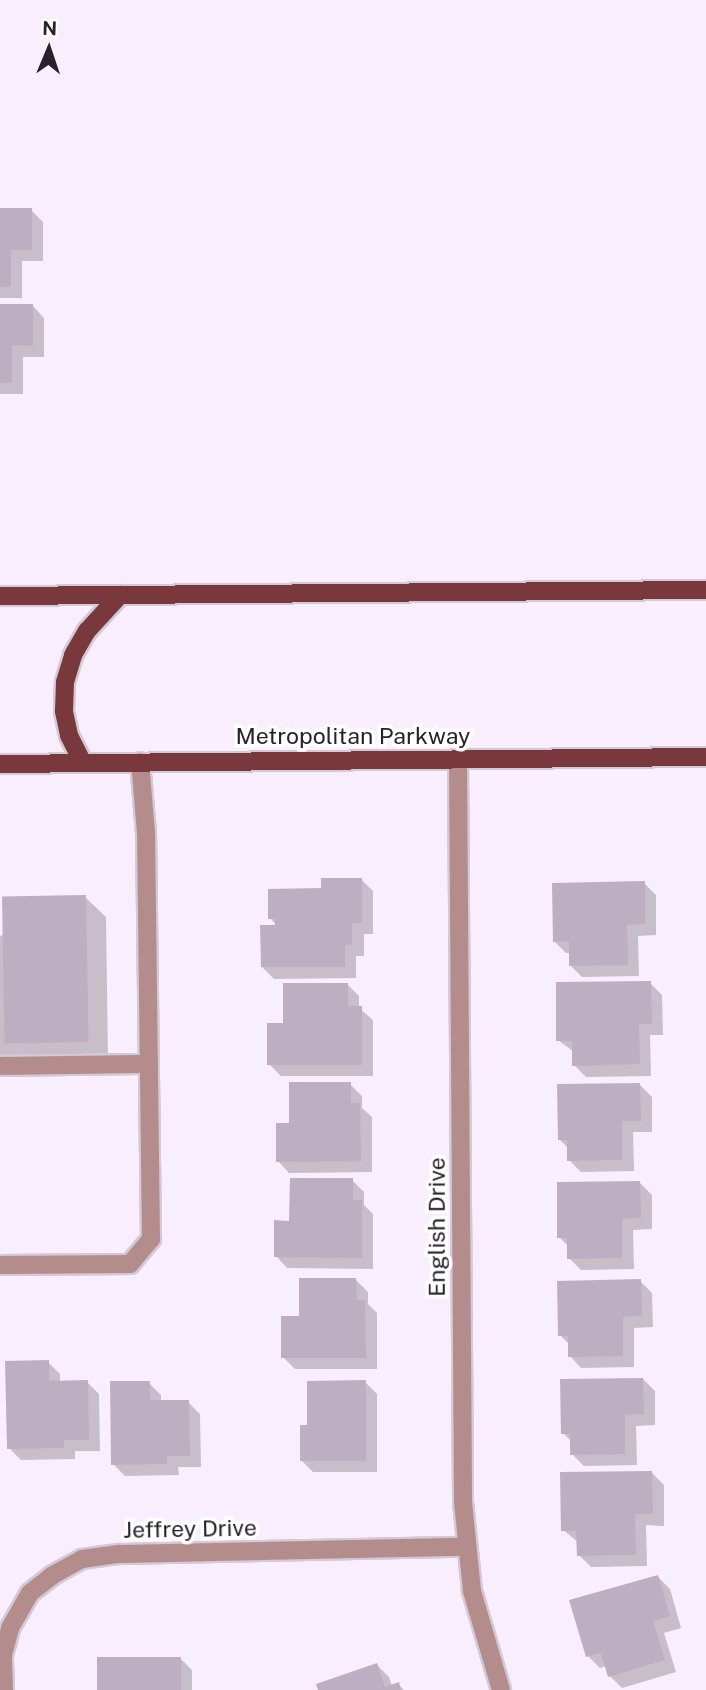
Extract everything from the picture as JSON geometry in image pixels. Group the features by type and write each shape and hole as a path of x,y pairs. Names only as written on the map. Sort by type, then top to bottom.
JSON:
{"main road":[{"path":"0,596 706,590"},
{"path":"83,763 69,735 64,711 65,682 73,655 87,631 120,595"},
{"name":"Metropolitan Parkway","path":"0,764 706,757"}],"street":[{"name":"English Drive","path":"458,759 465,1547 481,1628 501,1690"},
{"path":"0,1265 130,1264 152,1239 146,833 140,762"},
{"path":"0,1066 149,1064"},
{"name":"Jeffrey Drive","path":"4,1690 3,1655 9,1628 30,1593 53,1575 82,1559 119,1554 465,1547"}],"building":[{"path":"0,208 32,208 32,250 11,250 11,287 0,287"},
{"path":"0,304 33,304 33,346 12,345 12,383 0,383"},
{"path":"321,878 362,878 362,923 352,923 352,945 345,945 345,967 261,967 260,925 275,925 275,919 268,919 268,889 321,888"},
{"path":"645,881 645,924 627,925 628,965 569,966 569,941 553,942 552,883"},
{"path":"86,895 89,1042 5,1043 2,896"},
{"path":"651,981 652,1024 639,1024 640,1064 572,1066 572,1041 556,1041 556,982"},
{"path":"283,983 348,983 348,1006 362,1006 362,1065 267,1065 267,1023 283,1023"},
{"path":"289,1082 351,1082 351,1103 360,1103 361,1161 276,1162 276,1123 289,1123"},
{"path":"640,1083 641,1121 622,1121 622,1160 567,1161 567,1140 558,1140 557,1084"},
{"path":"290,1178 353,1178 353,1200 362,1200 362,1258 274,1257 274,1220 289,1221"},
{"path":"640,1181 641,1218 622,1219 622,1258 567,1259 567,1238 557,1238 557,1182"},
{"path":"299,1278 356,1278 357,1300 365,1300 366,1358 281,1358 281,1316 299,1316"},
{"path":"641,1279 642,1316 623,1317 623,1356 568,1357 568,1336 558,1336 557,1281"},
{"path":"49,1360 49,1381 88,1380 89,1440 64,1440 64,1448 7,1449 5,1361"},
{"path":"643,1378 644,1414 625,1415 625,1454 570,1455 570,1434 561,1434 560,1379"},
{"path":"366,1380 366,1461 300,1461 300,1425 307,1425 307,1381"},
{"path":"110,1381 150,1381 150,1400 189,1400 190,1456 167,1456 167,1464 111,1465"},
{"path":"652,1471 653,1514 635,1514 636,1555 577,1556 576,1531 561,1531 560,1472"},
{"path":"658,1575 670,1616 653,1621 665,1660 608,1677 601,1653 586,1657 569,1600"},
{"path":"97,1657 181,1657 181,1690 97,1690"},
{"path":"377,1663 385,1687 399,1682 401,1690 318,1690 316,1684"}]}
